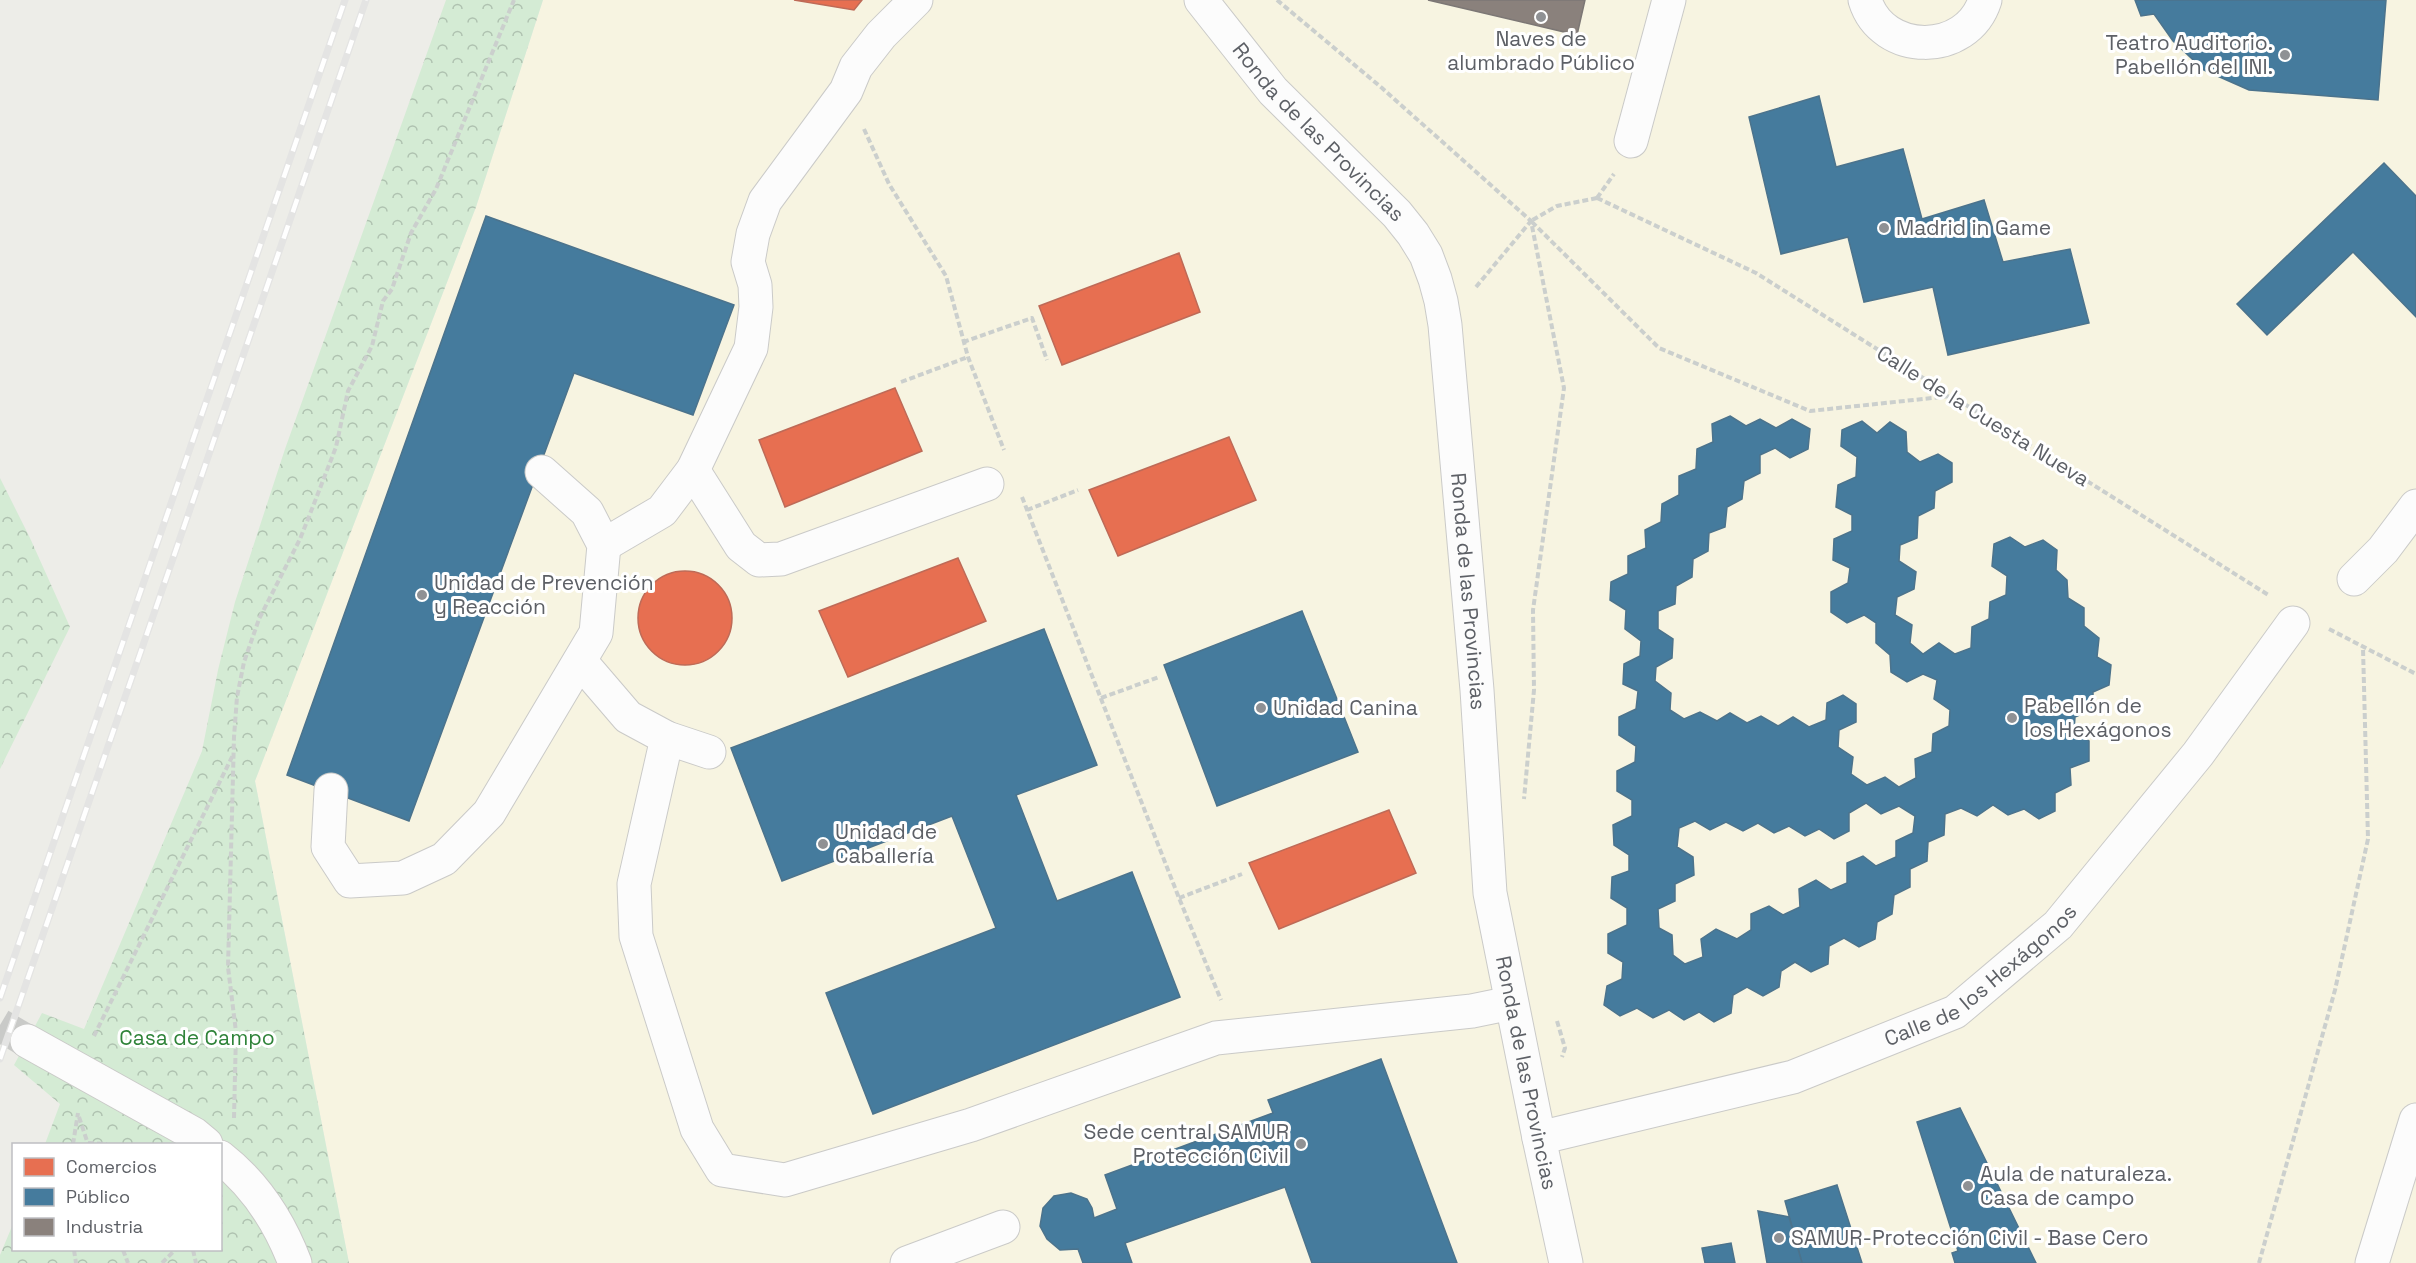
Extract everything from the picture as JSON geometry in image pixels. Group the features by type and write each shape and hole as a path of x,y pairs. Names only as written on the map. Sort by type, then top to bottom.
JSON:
{"street":[{"path":"604,545 662,511 693,470 751,348 756,307 754,285 748,262 753,234 765,201 846,90 856,67 880,35 916,0"},
{"name":"Ronda de las Provincias","path":"1201,0 1273,91 1398,214 1426,255 1435,279 1444,325 1478,690 1490,893 1566,1263"},
{"path":"1631,141 1669,0"},
{"path":"1865,0 1868,10 1880,26 1897,38 1917,44 1938,43 1957,35 1973,21 1984,0"},
{"path":"693,470 741,546 759,560 781,559 987,484"},
{"path":"330,790 328,847 350,881 403,878 444,859 489,813 596,633 604,545 586,512 542,472"},
{"path":"2354,579 2383,550 2416,506"},
{"name":"Calle de los Hexágonos","path":"1539,1138 1793,1077 1956,1012 2058,925 2198,754 2286,612"},
{"path":"580,661 628,717 667,738 709,752"},
{"path":"667,738 634,884 636,936 697,1129 722,1170 785,1180 971,1125 1216,1038 1472,1011 1511,1003"},
{"path":"27,1041 194,1134 205,1143"},
{"path":"2372,1263 2416,1120"},
{"path":"222,1159 251,1185 268,1208 286,1238 295,1263"},
{"path":"907,1263 1003,1227"}],"path":[{"path":"234,1123 236,1032 228,967 234,755 237,697 252,636 310,514 336,447 348,391 372,346 383,301 392,289 411,233 436,189 514,0"},
{"path":"1277,0 1382,88 1531,221 1659,348 1810,411 1951,396"},
{"path":"846,90 889,184 946,276 963,342 1004,453"},
{"name":"Calle de la Cuesta Nueva","path":"1531,221 1557,206 1597,198 1756,273 2286,612"},
{"path":"1444,325 1531,221"},
{"path":"1523,803 1534,690 1533,610 1564,388 1531,221"},
{"path":"963,342 1032,318 1047,360"},
{"path":"901,382 968,357"},
{"path":"1027,510 1078,490"},
{"path":"1020,492 1234,1036"},
{"path":"2326,628 2416,675"},
{"path":"2259,1263 2334,990 2368,839 2363,647"},
{"path":"1101,699 1159,677"},
{"path":"94,1037 234,755"},
{"path":"1179,898 1242,874"},
{"path":"1556,1017 1565,1048 1562,1059"},
{"path":"79,1116 88,1143"},
{"path":"162,1263 174,1251"}],"shaded area":[{"path":"543,0 2416,0 2416,1263 349,1263 255,781 476,207"}],"green space":[{"name":"Casa de Campo","path":"446,0 543,0 476,207 255,781 349,1263 0,1263 0,1255 12,1226 12,1251 222,1251 222,1143 45,1143 60,1104 14,1065 42,1013 84,1029 202,751 218,670 235,602 285,449"},
{"path":"0,478 70,627 0,769"}],"building: Comercios":[{"path":"794,0 862,0 854,10"},
{"path":"1179,253 1200,312 1062,365 1039,306"},
{"path":"895,388 922,451 785,507 759,440"},
{"path":"1229,437 1256,500 1118,556 1089,490"},
{"path":"958,558 986,621 848,677 819,611"},
{"path":"676,571 694,571 719,584 729,600 732,618 729,636 719,652 694,665 676,665 651,652 638,627 638,609 651,584"},
{"path":"1389,810 1416,873 1279,929 1249,863"}],"building: Público":[{"name":"Teatro Auditorio. Pabellón del INI.","path":"2135,0 2386,0 2378,100 2249,90 2204,70 2173,41 2154,14 2141,16"},
{"name":"Madrid in Game","path":"1819,96 1836,167 1903,149 1922,219 1984,200 2003,262 2070,249 2089,323 1948,355 1933,287 1864,302 1848,237 1781,254 1749,117"},
{"path":"2384,163 2416,196 2416,317 2353,252 2267,335 2237,304"},
{"name":"Unidad de Prevención y Reacción","path":"486,216 734,305 693,415 574,373 409,821 287,775"},
{"name":"Pabellón de los Hexágonos","path":"1730,416 1746,426 1760,419 1776,428 1792,419 1810,429 1808,449 1790,458 1775,448 1760,455 1760,473 1744,481 1742,499 1727,507 1725,527 1709,533 1708,551 1693,559 1692,577 1676,586 1675,604 1658,611 1658,629 1673,639 1672,658 1656,667 1655,681 1671,693 1670,710 1684,719 1700,712 1717,721 1730,713 1747,723 1761,716 1778,726 1793,717 1809,727 1826,720 1827,703 1843,695 1856,704 1856,722 1839,730 1838,747 1853,757 1851,774 1867,785 1885,777 1899,787 1916,778 1915,759 1932,752 1933,734 1949,726 1950,710 1934,699 1937,680 1923,674 1907,682 1891,672 1890,655 1876,643 1876,623 1864,615 1847,623 1831,612 1831,592 1848,583 1850,568 1833,560 1834,539 1852,531 1852,515 1836,507 1838,485 1856,477 1857,457 1841,446 1842,430 1862,421 1877,433 1890,422 1906,432 1907,452 1920,462 1938,454 1952,463 1952,482 1935,491 1934,508 1918,516 1917,538 1900,545 1899,561 1916,572 1914,589 1897,597 1895,615 1912,625 1910,643 1923,654 1939,643 1955,654 1971,648 1972,627 1989,619 1990,602 2006,595 2007,576 1992,566 1994,544 2010,537 2025,547 2043,540 2057,550 2056,570 2067,580 2068,598 2084,608 2084,626 2099,638 2097,657 2111,665 2109,685 2093,692 2093,709 2075,717 2074,731 2089,741 2089,761 2070,768 2071,785 2055,793 2055,811 2039,819 2024,809 2008,815 1993,805 1977,816 1961,808 1945,814 1944,835 1928,842 1927,861 1910,869 1910,887 1894,895 1892,914 1877,922 1875,939 1859,947 1844,938 1829,946 1828,964 1811,972 1795,962 1781,971 1779,987 1763,996 1747,987 1733,995 1731,1013 1714,1022 1699,1012 1684,1020 1669,1010 1653,1018 1637,1008 1620,1016 1604,1005 1607,986 1622,979 1623,962 1608,953 1608,934 1627,925 1627,908 1611,898 1612,877 1629,871 1629,855 1614,845 1613,825 1632,816 1632,800 1617,791 1617,771 1635,762 1636,746 1619,735 1619,717 1636,709 1638,691 1623,684 1624,664 1640,656 1641,641 1625,629 1626,610 1610,600 1611,582 1628,574 1628,556 1646,548 1645,530 1661,522 1662,504 1679,495 1679,476 1696,469 1697,449 1713,442 1712,424","holes":["1866,803 1881,814 1899,806 1915,816 1913,833 1896,841 1896,857 1876,866 1863,856 1847,863 1847,883 1831,890 1816,880 1799,889 1800,907 1783,915 1769,906 1751,914 1751,930 1737,939 1716,929 1701,939 1703,957 1685,964 1673,955 1672,935 1659,928 1658,909 1675,901 1675,884 1694,875 1693,857 1677,847 1679,828 1695,821 1710,830 1726,822 1743,831 1758,823 1774,833 1789,826 1805,836 1819,829 1834,839 1849,831 1849,813"]},
{"name":"Unidad Canina","path":"1302,611 1358,752 1217,806 1164,665"},
{"name":"Unidad de Caballería","path":"1044,629 1097,765 1016,795 1057,901 1132,872 1180,997 873,1114 826,993 996,928 952,816 782,881 731,748"},
{"name":"Sede central SAMUR Protección Civil","path":"1381,1059 1457,1263 1312,1263 1285,1187 1125,1243 1132,1263 1083,1263 1078,1249 1060,1250 1047,1239 1040,1226 1043,1208 1054,1196 1071,1193 1087,1199 1094,1218 1117,1209 1105,1175 1273,1113 1268,1100"},
{"name":"Aula de naturaleza. Casa de campo","path":"1960,1108 2036,1263 1955,1263 1952,1253 1958,1251 1917,1122"},
{"path":"1837,1185 1862,1263 1802,1263 1785,1201"},
{"name":"SAMUR-Protección Civil - Base Cero","path":"1758,1211 1789,1217 1802,1263 1767,1263"},
{"name":"SAMUR-Protección Civil - Base Cero","path":"1731,1243 1735,1263 1705,1263 1702,1248"}],"building: Industria":[{"name":"Naves de alumbrado Público","path":"1428,0 1585,0 1577,35"}],"tunnel":[{"path":"0,1025 27,1041"}],"railway":[{"path":"0,998 345,0"},
{"path":"0,1059 366,0"}],"place":[{"name":"Naves de alumbrado Público","path":"1541,17"},
{"name":"Teatro Auditorio. Pabellón del INI.","path":"2285,55"},
{"name":"Madrid in Game","path":"1884,228"},
{"name":"Unidad de Prevención y Reacción","path":"422,595"},
{"name":"Unidad Canina","path":"1261,708"},
{"name":"Pabellón de los Hexágonos","path":"2012,718"},
{"name":"Unidad de Caballería","path":"823,844"},
{"name":"Sede central SAMUR Protección Civil","path":"1301,1144"},
{"name":"Aula de naturaleza. Casa de campo","path":"1968,1186"},
{"name":"SAMUR-Protección Civil - Base Cero","path":"1779,1238"}]}
